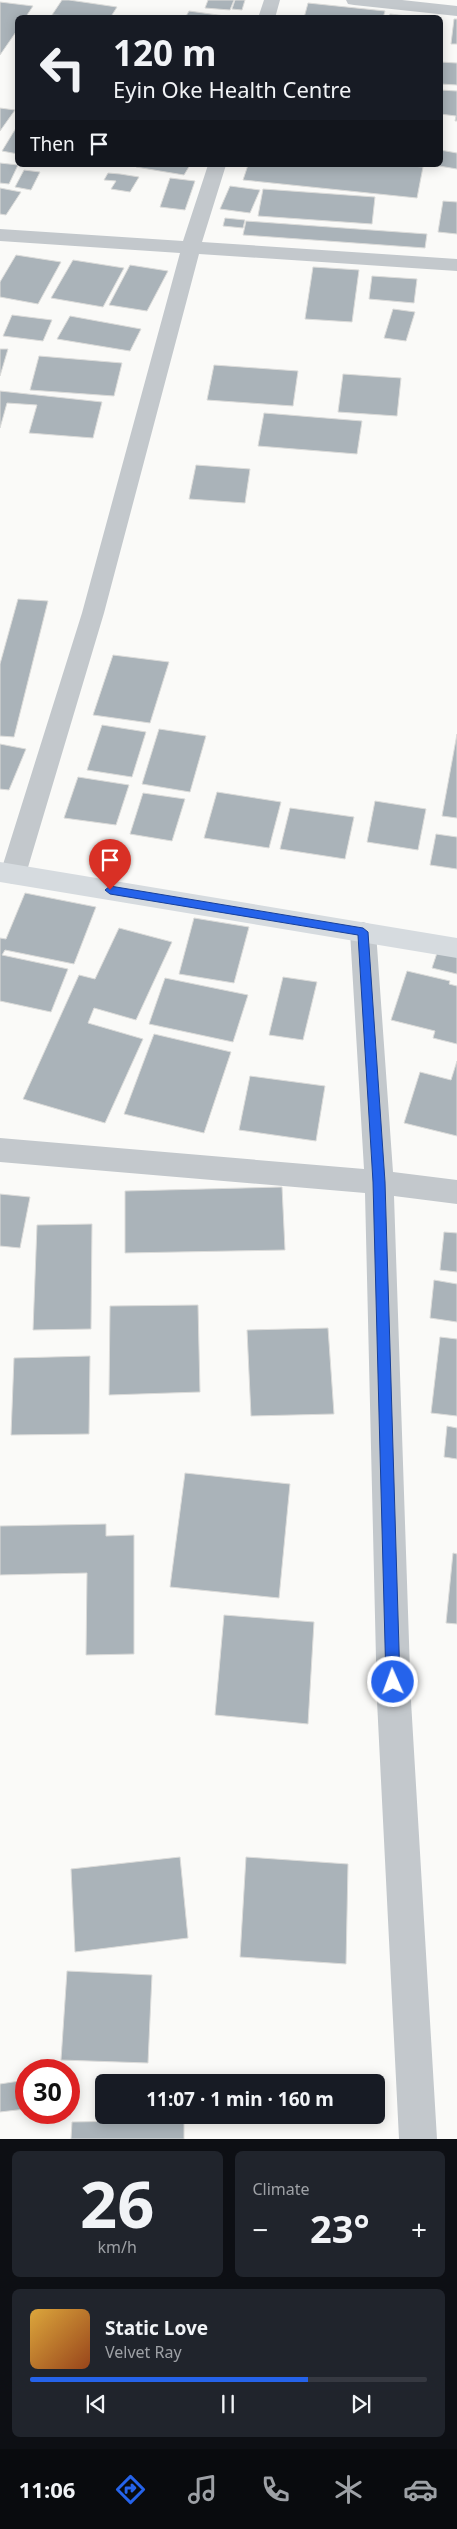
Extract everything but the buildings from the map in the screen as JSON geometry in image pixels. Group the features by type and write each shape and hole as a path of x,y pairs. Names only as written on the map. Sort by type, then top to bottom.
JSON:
{"main road":[{"path":"6,873 457,948"}],"street":[{"path":"267,15 272,0"},
{"path":"354,0 457,11"},
{"path":"6,873 93,613 191,246 216,167"},
{"path":"0,235 191,246 457,265"},
{"path":"363,932 379,1182 394,1701 418,2139"},
{"path":"0,1150 379,1182 457,1192"}],"route":[{"path":"110,890 363,932 379,1182 393,1682"}]}
